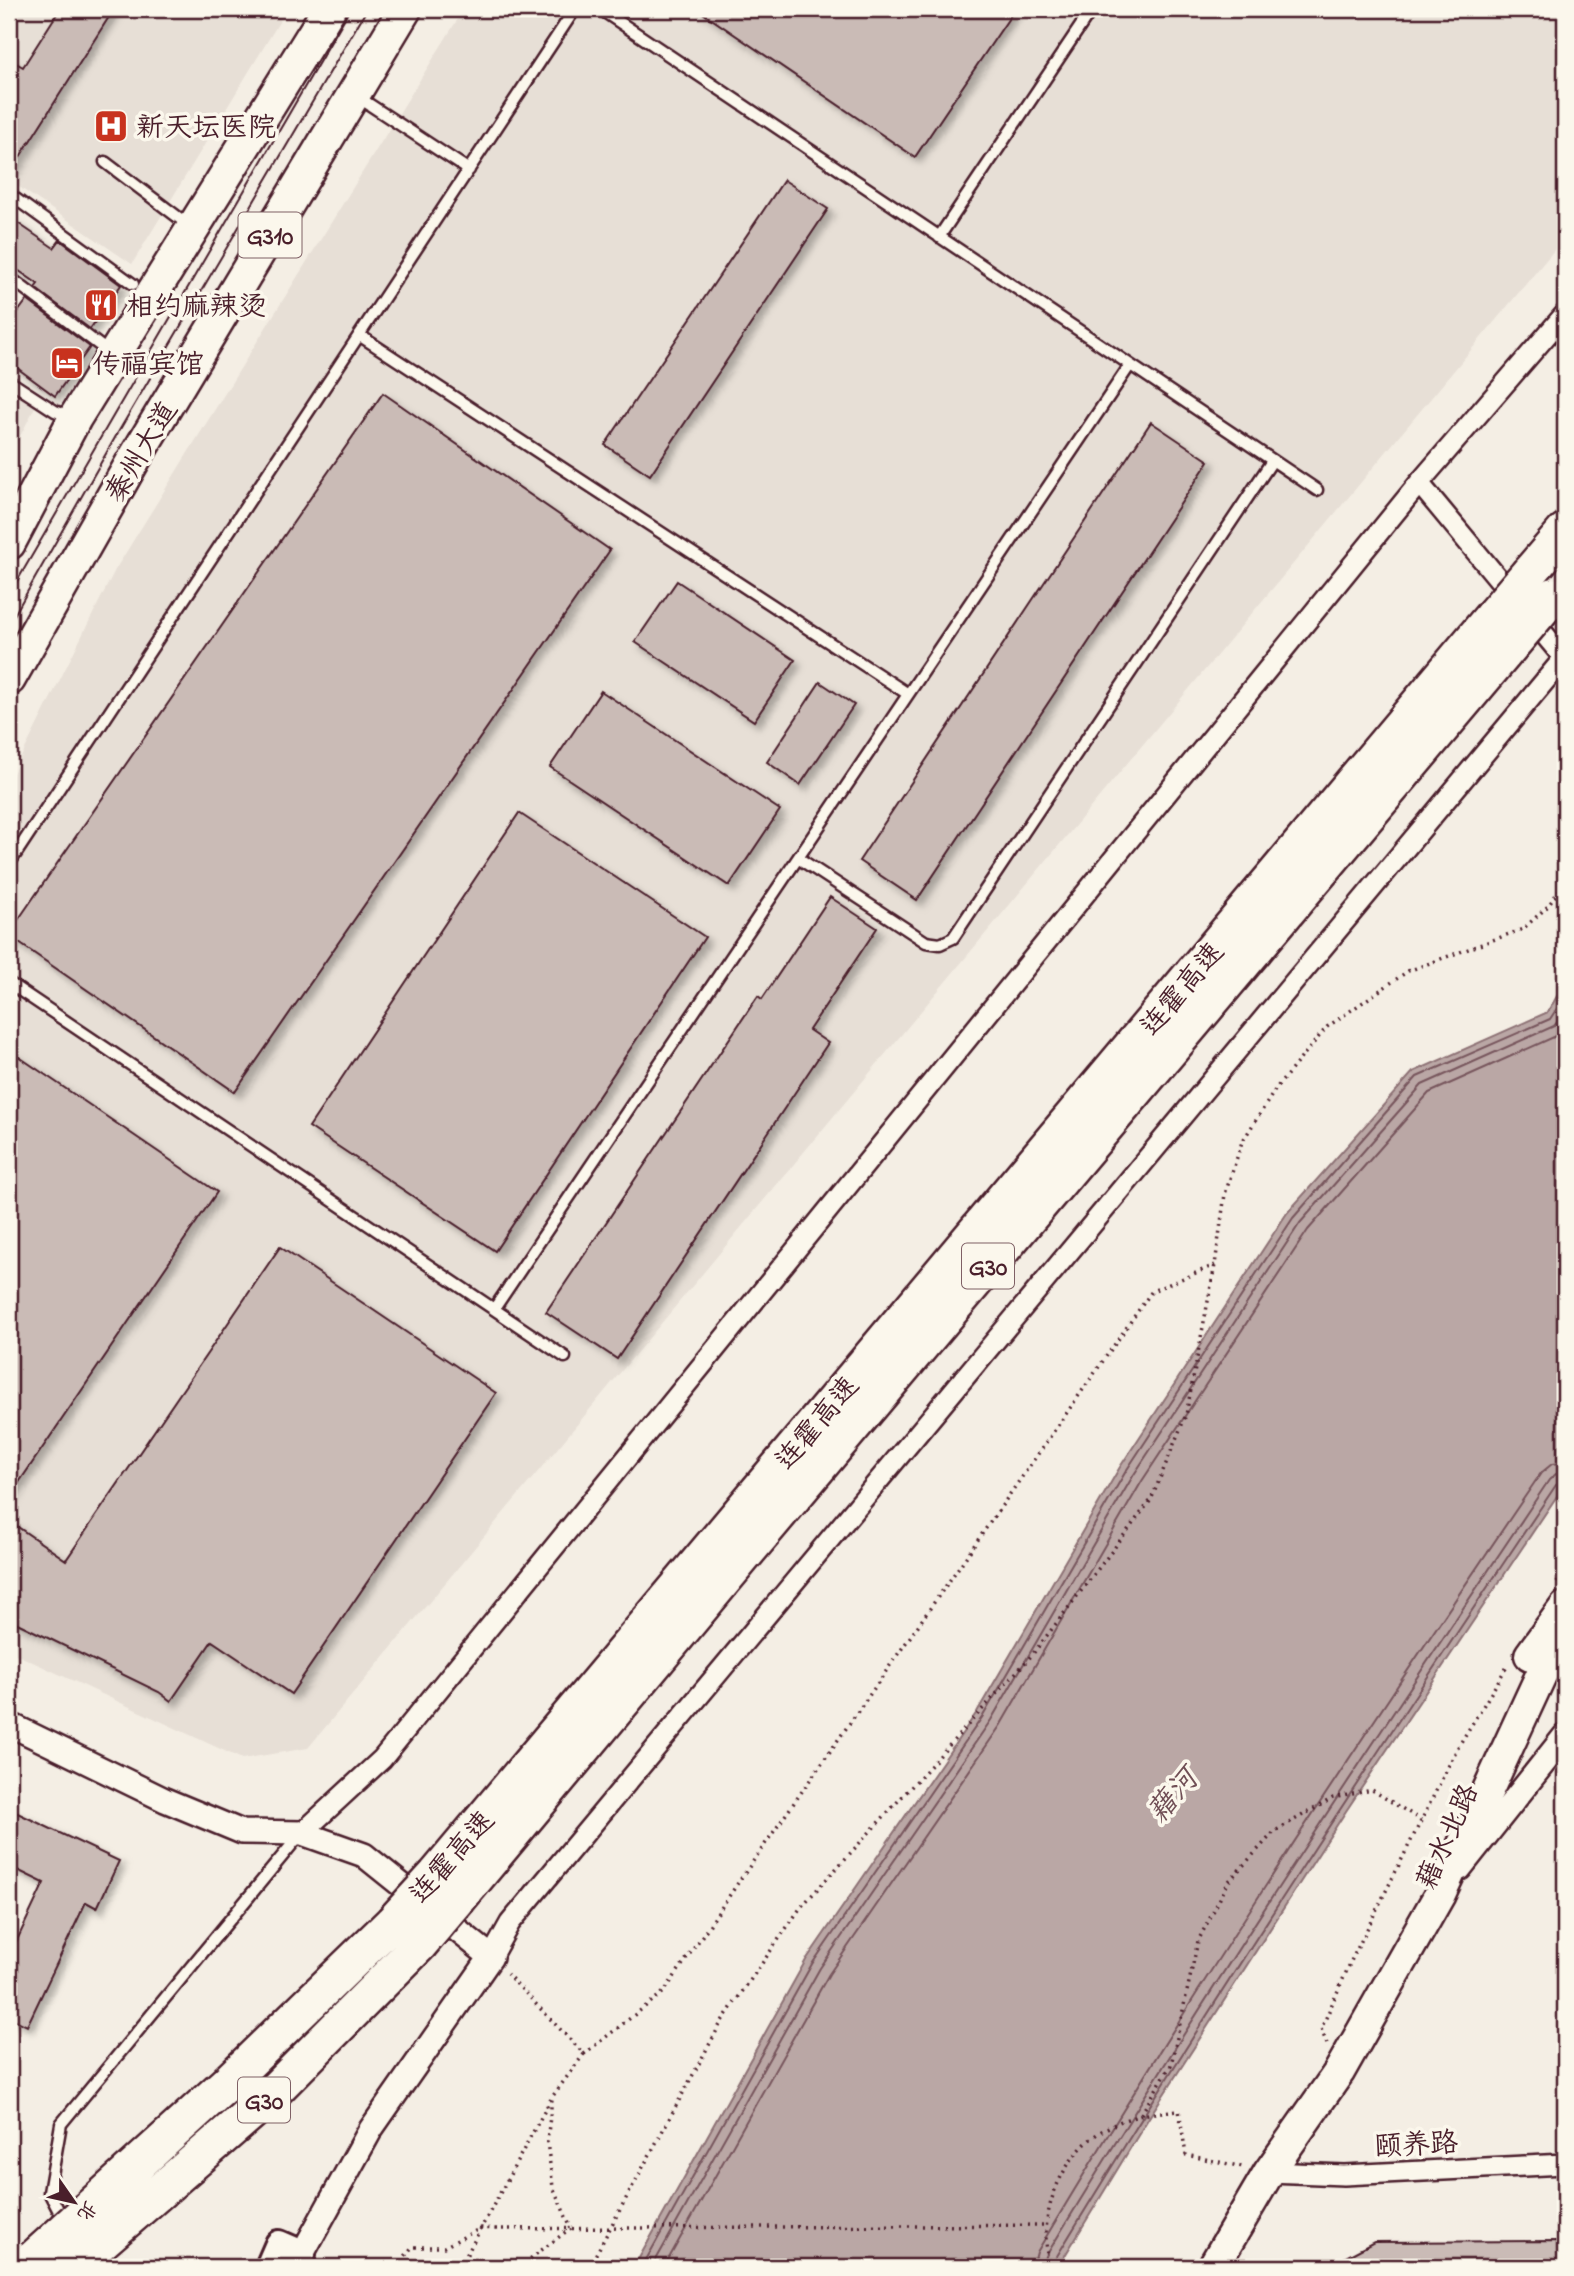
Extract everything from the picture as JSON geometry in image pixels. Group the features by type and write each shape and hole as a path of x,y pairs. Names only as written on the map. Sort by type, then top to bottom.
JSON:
{"highway":[{"name":"G310","path":"9,543 75,418 329,9"},
{"name":"秦州大道","path":"9,679 140,449 405,9"},
{"name":"连霍高速","path":"81,2245 226,2084 393,1923 448,1886 742,1558 1506,626 1549,584 1565,531"},
{"name":"连霍高速","path":"27,2263 81,2245 262,2102 419,1945 448,1886"}],"main road":[{"name":"藉水北路","path":"1339,2072 1526,1660 1558,1600"},
{"name":"藉水北路","path":"1213,2267 1269,2172 1339,2072 1440,1894 1542,1673 1565,1640"},
{"path":"269,2267 279,2244 299,2261"}],"street":[{"path":"302,1833 382,1759 1419,483 1565,314"},
{"path":"299,2261 371,2129 491,1958 510,1923 1565,657 1419,483"},
{"path":"9,1724 165,1800 242,1832 302,1833 364,1854 491,1958"},
{"path":"1440,1894 1565,1736"},
{"name":"颐养路","path":"1269,2172 1344,2175 1565,2164"}],"lane":[{"path":"9,864 575,9"},
{"path":"600,9 1317,490"},
{"path":"939,237 1092,9"},
{"path":"355,95 469,170"},
{"path":"105,162 192,228"},
{"path":"9,194 133,284"},
{"path":"9,277 114,356"},
{"path":"359,335 908,694"},
{"path":"494,1309 1130,365"},
{"path":"9,381 55,411 75,418"},
{"path":"797,858 926,942 940,944 953,938 1272,461"},
{"path":"9,983 565,1357"},
{"path":"81,2245 48,2192 61,2124 302,1833"}],"path":[{"path":"589,2267 722,2021 801,1907 1032,1655 1151,1500 1186,1415 1215,1265 1225,1194 1242,1142 1277,1087 1327,1027 1408,971 1523,929 1548,906 1565,882"},
{"path":"460,2267 552,2097 584,2054 664,1992 1152,1291 1215,1265"},
{"path":"1558,1600 1565,1570"},
{"path":"1339,2072 1321,2029 1352,1959 1458,1747 1508,1664"},
{"path":"1141,2114 1171,2064 1198,1941 1229,1881 1275,1831 1333,1798 1372,1790 1421,1820"},
{"path":"491,1958 584,2054"},
{"path":"552,2097 548,2153 553,2187 571,2228"},
{"path":"1051,2267 1046,2225 1055,2187 1076,2154 1105,2129 1141,2114 1179,2110 1186,2155 1269,2172"},
{"path":"397,2267 412,2248 444,2247 481,2228 1046,2225"},
{"path":"519,2267 571,2228"}],"shaded area":[{"name":"新天坛医院","path":"9,9 287,9 132,264 9,180"},
{"path":"464,9 1565,9 1565,237 308,1748 242,1759 9,1651 9,781 115,570"},
{"path":"9,388 37,403 9,458"}],"water":[{"name":"藉河","path":"1565,982 1565,1484 1346,1811 1148,2119 1058,2267 634,2267 806,1960 977,1712 1120,1467 1287,1213 1413,1072 1548,1012"}],"building":[{"path":"60,9 114,9 9,174 9,59 23,67"},
{"path":"697,9 1015,9 915,157"},
{"path":"784,180 828,209 650,475 605,445"},
{"path":"9,217 54,248 60,240 121,285 90,329 35,288 38,284 9,264"},
{"path":"27,300 90,347 55,396 9,362 9,324"},
{"path":"383,393 610,550 235,1092 9,936 9,933"},
{"path":"1151,422 1209,461 917,900 859,861"},
{"path":"677,581 795,660 754,721 635,642"},
{"path":"820,682 854,705 800,785 767,762"},
{"path":"601,691 780,810 729,886 550,767"},
{"path":"519,813 705,937 495,1251 309,1127"},
{"path":"830,897 877,928 809,1030 828,1043 617,1359 546,1312 758,996 762,999"},
{"path":"9,1050 217,1192 9,1497"},
{"path":"280,1247 496,1393 291,1694 212,1641 171,1701 159,1692 9,1619 9,1521 66,1560"},
{"path":"9,1809 119,1861 97,1908 86,1902 27,2026 9,2017 9,1957 44,1883 9,1866"},
{"path":"1563,2241 1563,2267 1327,2267 1374,2242"}],"tram line":[{"path":"9,595 350,9"},
{"path":"9,624 116,436 367,9"}],"place":[{"name":"新天坛医院","path":"111,126"},
{"name":"相约麻辣烫","path":"101,305"},
{"name":"传福宾馆","path":"67,363"}]}
